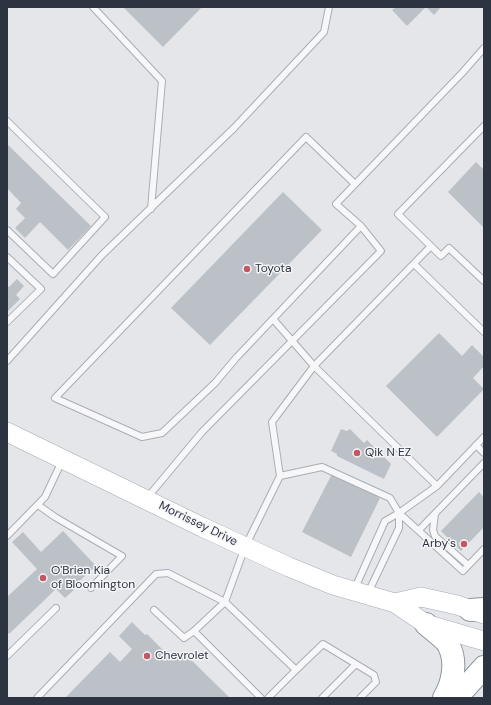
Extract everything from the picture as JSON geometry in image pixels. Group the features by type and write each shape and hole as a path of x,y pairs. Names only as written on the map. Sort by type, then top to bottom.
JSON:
{"highway":[{"path":"426,624 449,644 453,669 449,689 444,698"},
{"path":"456,698 484,667"}],"main road":[{"name":"Morrissey Drive","path":"7,432 245,547 317,579 360,594 396,603 426,624 484,642"},
{"name":"Morrissey Drive","path":"396,603 421,597 479,611"}],"lane":[{"path":"93,7 162,81 151,209"},
{"path":"7,361 102,255 234,128 324,32 329,7"},
{"path":"146,499 202,432 381,251 361,226 336,204 463,72 484,48"},
{"path":"7,121 105,217 53,274 7,230"},
{"path":"484,126 398,214 441,256 449,248 484,281"},
{"path":"355,184 306,137 55,398 142,437 162,433 215,383 236,358 361,226"},
{"path":"154,610 184,638 194,631 225,602 245,547 280,476 272,422 314,366 431,246"},
{"path":"7,257 41,289 7,322"},
{"path":"414,264 484,332"},
{"path":"273,319 314,366 437,486"},
{"path":"360,594 385,521 437,486 484,437"},
{"path":"476,446 484,453"},
{"path":"7,536 45,497 63,459"},
{"path":"419,530 484,463"},
{"path":"280,476 322,467 390,498 399,513 463,571 484,550"},
{"path":"38,505 55,517 122,556 91,588"},
{"path":"360,594 399,528 399,513"},
{"path":"435,514 433,530 435,536 468,565"},
{"path":"37,698 156,574 168,572 225,602 296,670"},
{"path":"7,656 56,608"},
{"path":"194,631 261,698"},
{"path":"268,698 323,644 374,675 376,682 360,698"},
{"path":"322,698 356,664"}],"building":[{"path":"123,7 202,7 163,47"},
{"path":"396,7 426,7 407,26 392,10"},
{"path":"426,7 441,7 434,15"},
{"path":"7,144 91,226 68,250 40,222 25,238 15,228 25,218 16,209 21,203 7,188"},
{"path":"476,162 484,170 484,228 448,192"},
{"name":"Toyota","path":"283,192 322,230 210,345 171,308"},
{"path":"17,279 24,286 16,295 20,299 7,312 7,285 9,287"},
{"path":"439,333 462,356 472,345 484,357 484,366 473,378 484,389 437,437 386,386"},
{"name":"Qik N EZ","path":"341,429 347,431 350,429 364,443 367,440 391,464 384,479 337,456 337,454 331,451"},
{"name":"Qik N EZ","path":"332,474 380,498 351,557 302,532"},
{"path":"479,492 484,497 484,527 461,551 450,543 452,542 441,531"},
{"path":"63,531 96,566 74,586 76,588 65,598 56,589 9,634 7,631 7,597 37,569 12,542 23,532 41,552"},
{"name":"Chevrolet","path":"132,622 145,635 147,634 173,660 182,651 230,698 65,698 110,652 120,662 132,649 119,636"}],"place":[{"name":"Toyota","path":"247,269"},
{"name":"Qik N EZ","path":"357,453"},
{"name":"Arby's","path":"464,544"},
{"name":"O'Brien Kia of Bloomington","path":"43,578"},
{"name":"Chevrolet","path":"147,656"}]}
